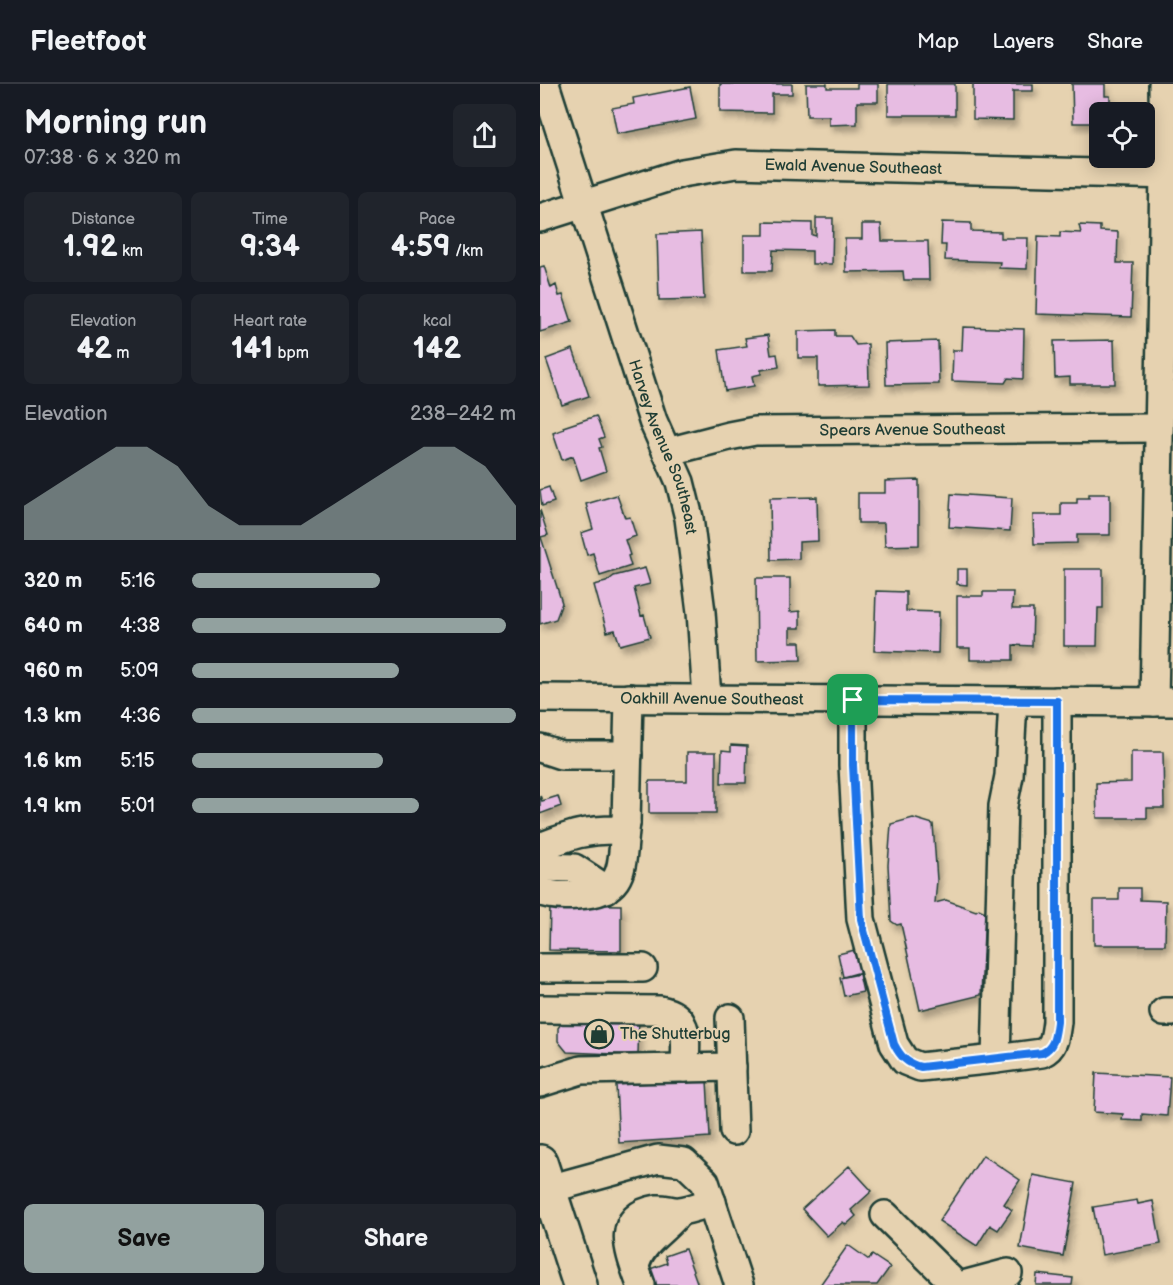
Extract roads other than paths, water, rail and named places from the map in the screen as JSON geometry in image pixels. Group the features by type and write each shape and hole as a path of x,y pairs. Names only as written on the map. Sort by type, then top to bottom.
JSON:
{"main road":[{"path":"543,1177 580,1285"}],"street":[{"name":"Harvey Avenue Southeast","path":"545,84 653,421 680,482 689,518 701,612 706,699"},
{"path":"1163,84 1169,175 1159,428 1163,702"},
{"name":"Ewald Avenue Southeast","path":"540,218 682,173 736,164 1169,175"},
{"name":"Spears Avenue Southeast","path":"667,452 729,435 755,431 1159,428"},
{"name":"Oakhill Avenue Southeast","path":"540,698 1163,702"},
{"path":"540,891 546,894 576,896 598,893 613,885 619,875 626,823 629,699"},
{"path":"853,700 853,765 861,919 894,1044 905,1060 921,1067 1042,1053 1048,1050 1054,1042 1058,989 1057,701"},
{"path":"996,1059 1003,806 1009,776 1013,701"},
{"path":"540,748 561,755 628,755"},
{"path":"540,847 575,833 617,830 626,823"},
{"path":"540,867 574,868 606,889"},
{"path":"540,968 643,968"},
{"path":"540,1009 670,1012 685,1029 685,1068"},
{"path":"730,1018 734,1131"},
{"path":"540,1083 581,1070 732,1067"},
{"path":"543,1177 658,1159 684,1162 705,1182 739,1285"},
{"path":"638,1276 629,1248 629,1226 634,1219 642,1213 656,1209 665,1208 679,1212 712,1202"},
{"path":"885,1215 956,1285"},
{"path":"963,1285 1008,1273"}],"place":[{"name":"The Shutterbug","path":"599,1034"}]}
